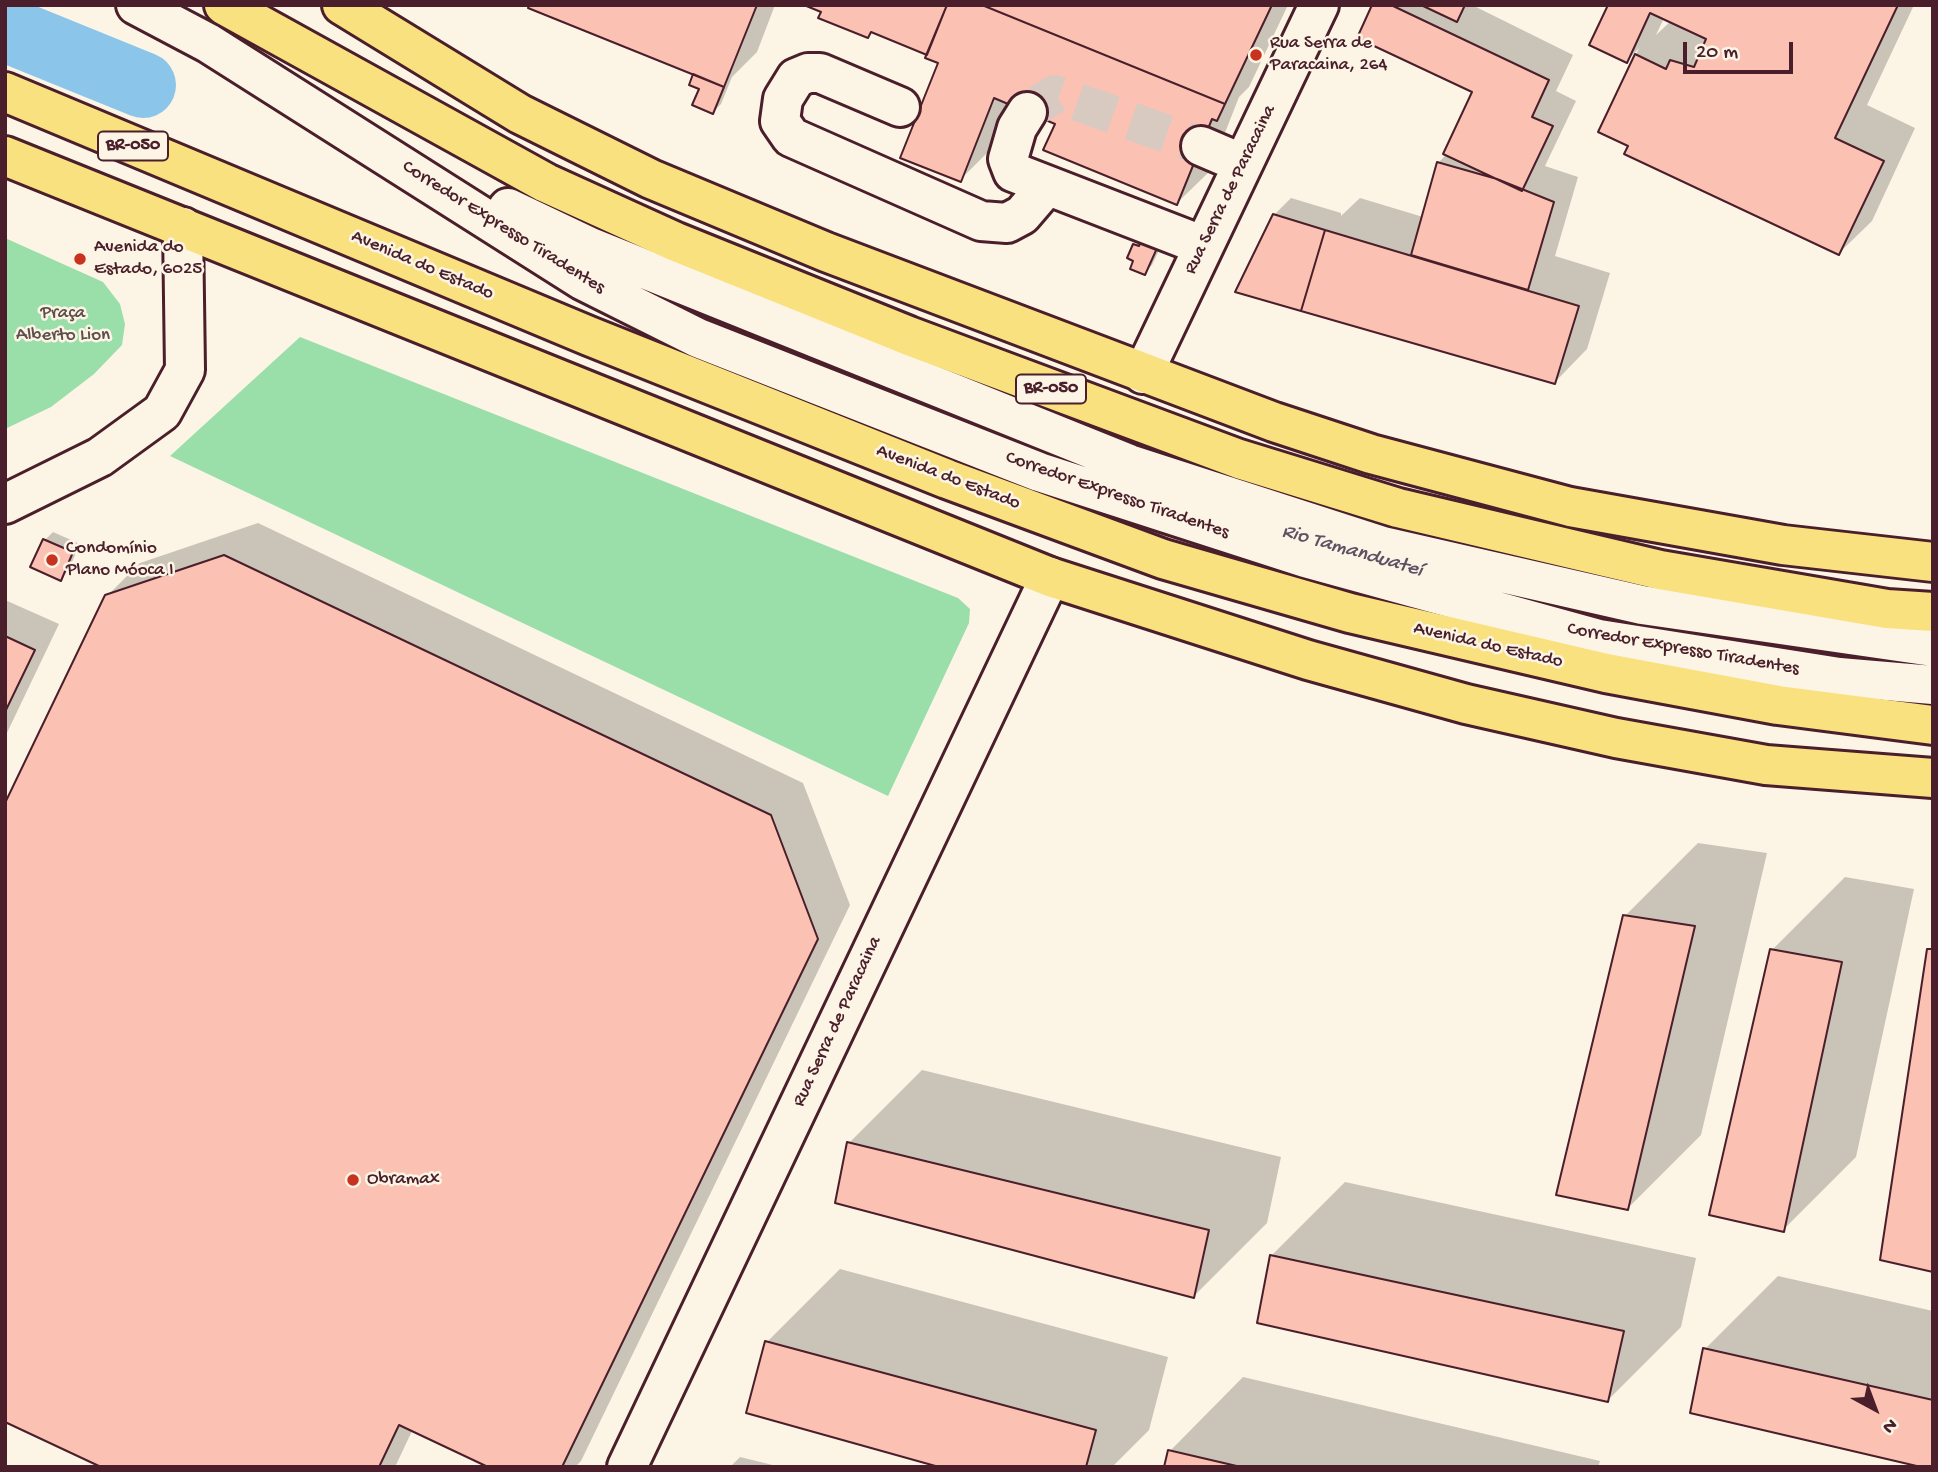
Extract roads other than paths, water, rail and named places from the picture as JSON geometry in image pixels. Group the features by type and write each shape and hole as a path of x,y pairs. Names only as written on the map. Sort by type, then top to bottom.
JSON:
{"main road":[{"name":"BR-050","path":"224,5 546,183 676,242 909,335 1239,459 1398,508 1660,570 1886,609 1933,612"},
{"path":"342,5 520,114 651,179 826,252 1143,374 1371,454 1570,507 1783,545 1933,562"},
{"name":"Avenida do Estado","path":"5,92 615,346 947,479 1163,559 1350,613 1606,673 1778,705 1933,725"},
{"path":"5,156 1050,577 1308,660 1478,707 1616,738 1766,765 1933,778"}],"street":[{"name":"Corredor Expresso Tiradentes","path":"136,5 208,43 582,280 698,338 1039,472 1305,558 1599,639 1839,677 1933,685"},
{"name":"Rua Serra de Paracaina","path":"1143,374 1319,5"},
{"path":"900,107 820,73 807,73 796,79 783,99 780,121 791,137 981,221 1007,223 1022,215 1046,187"},
{"path":"1027,112 1017,128 1008,159 1013,172 1204,246"},
{"name":"Corredor Expresso Tiradentes","path":"361,138 590,247 1129,464 1383,545 1601,596 1642,605 1933,647"},
{"path":"1201,146 1243,164"},
{"path":"5,504 100,457 162,412 185,370 183,227"},
{"name":"Rua Serra de Paracaina","path":"626,1467 1050,577"}],"waterway":[{"name":"Rio Tamanduateí","path":"5,29 143,85"},
{"name":"Rio Tamanduateí","path":"795,350 1107,480"},
{"name":"Rio Tamanduateí","path":"1558,605 1683,633 1873,663 1933,669"}],"tunnel":[{"path":"1027,112 1055,94 1201,146"}],"place":[{"name":"Rua Serra de Paracaina, 264","path":"1256,55"},
{"name":"Avenida do Estado, 6025","path":"80,259"},
{"name":"Condomínio Plano Móoca I","path":"52,560"},
{"name":"Obramax","path":"353,1180"}],"park label":[{"name":"Praça Alberto Lion","path":"63,325"}]}
